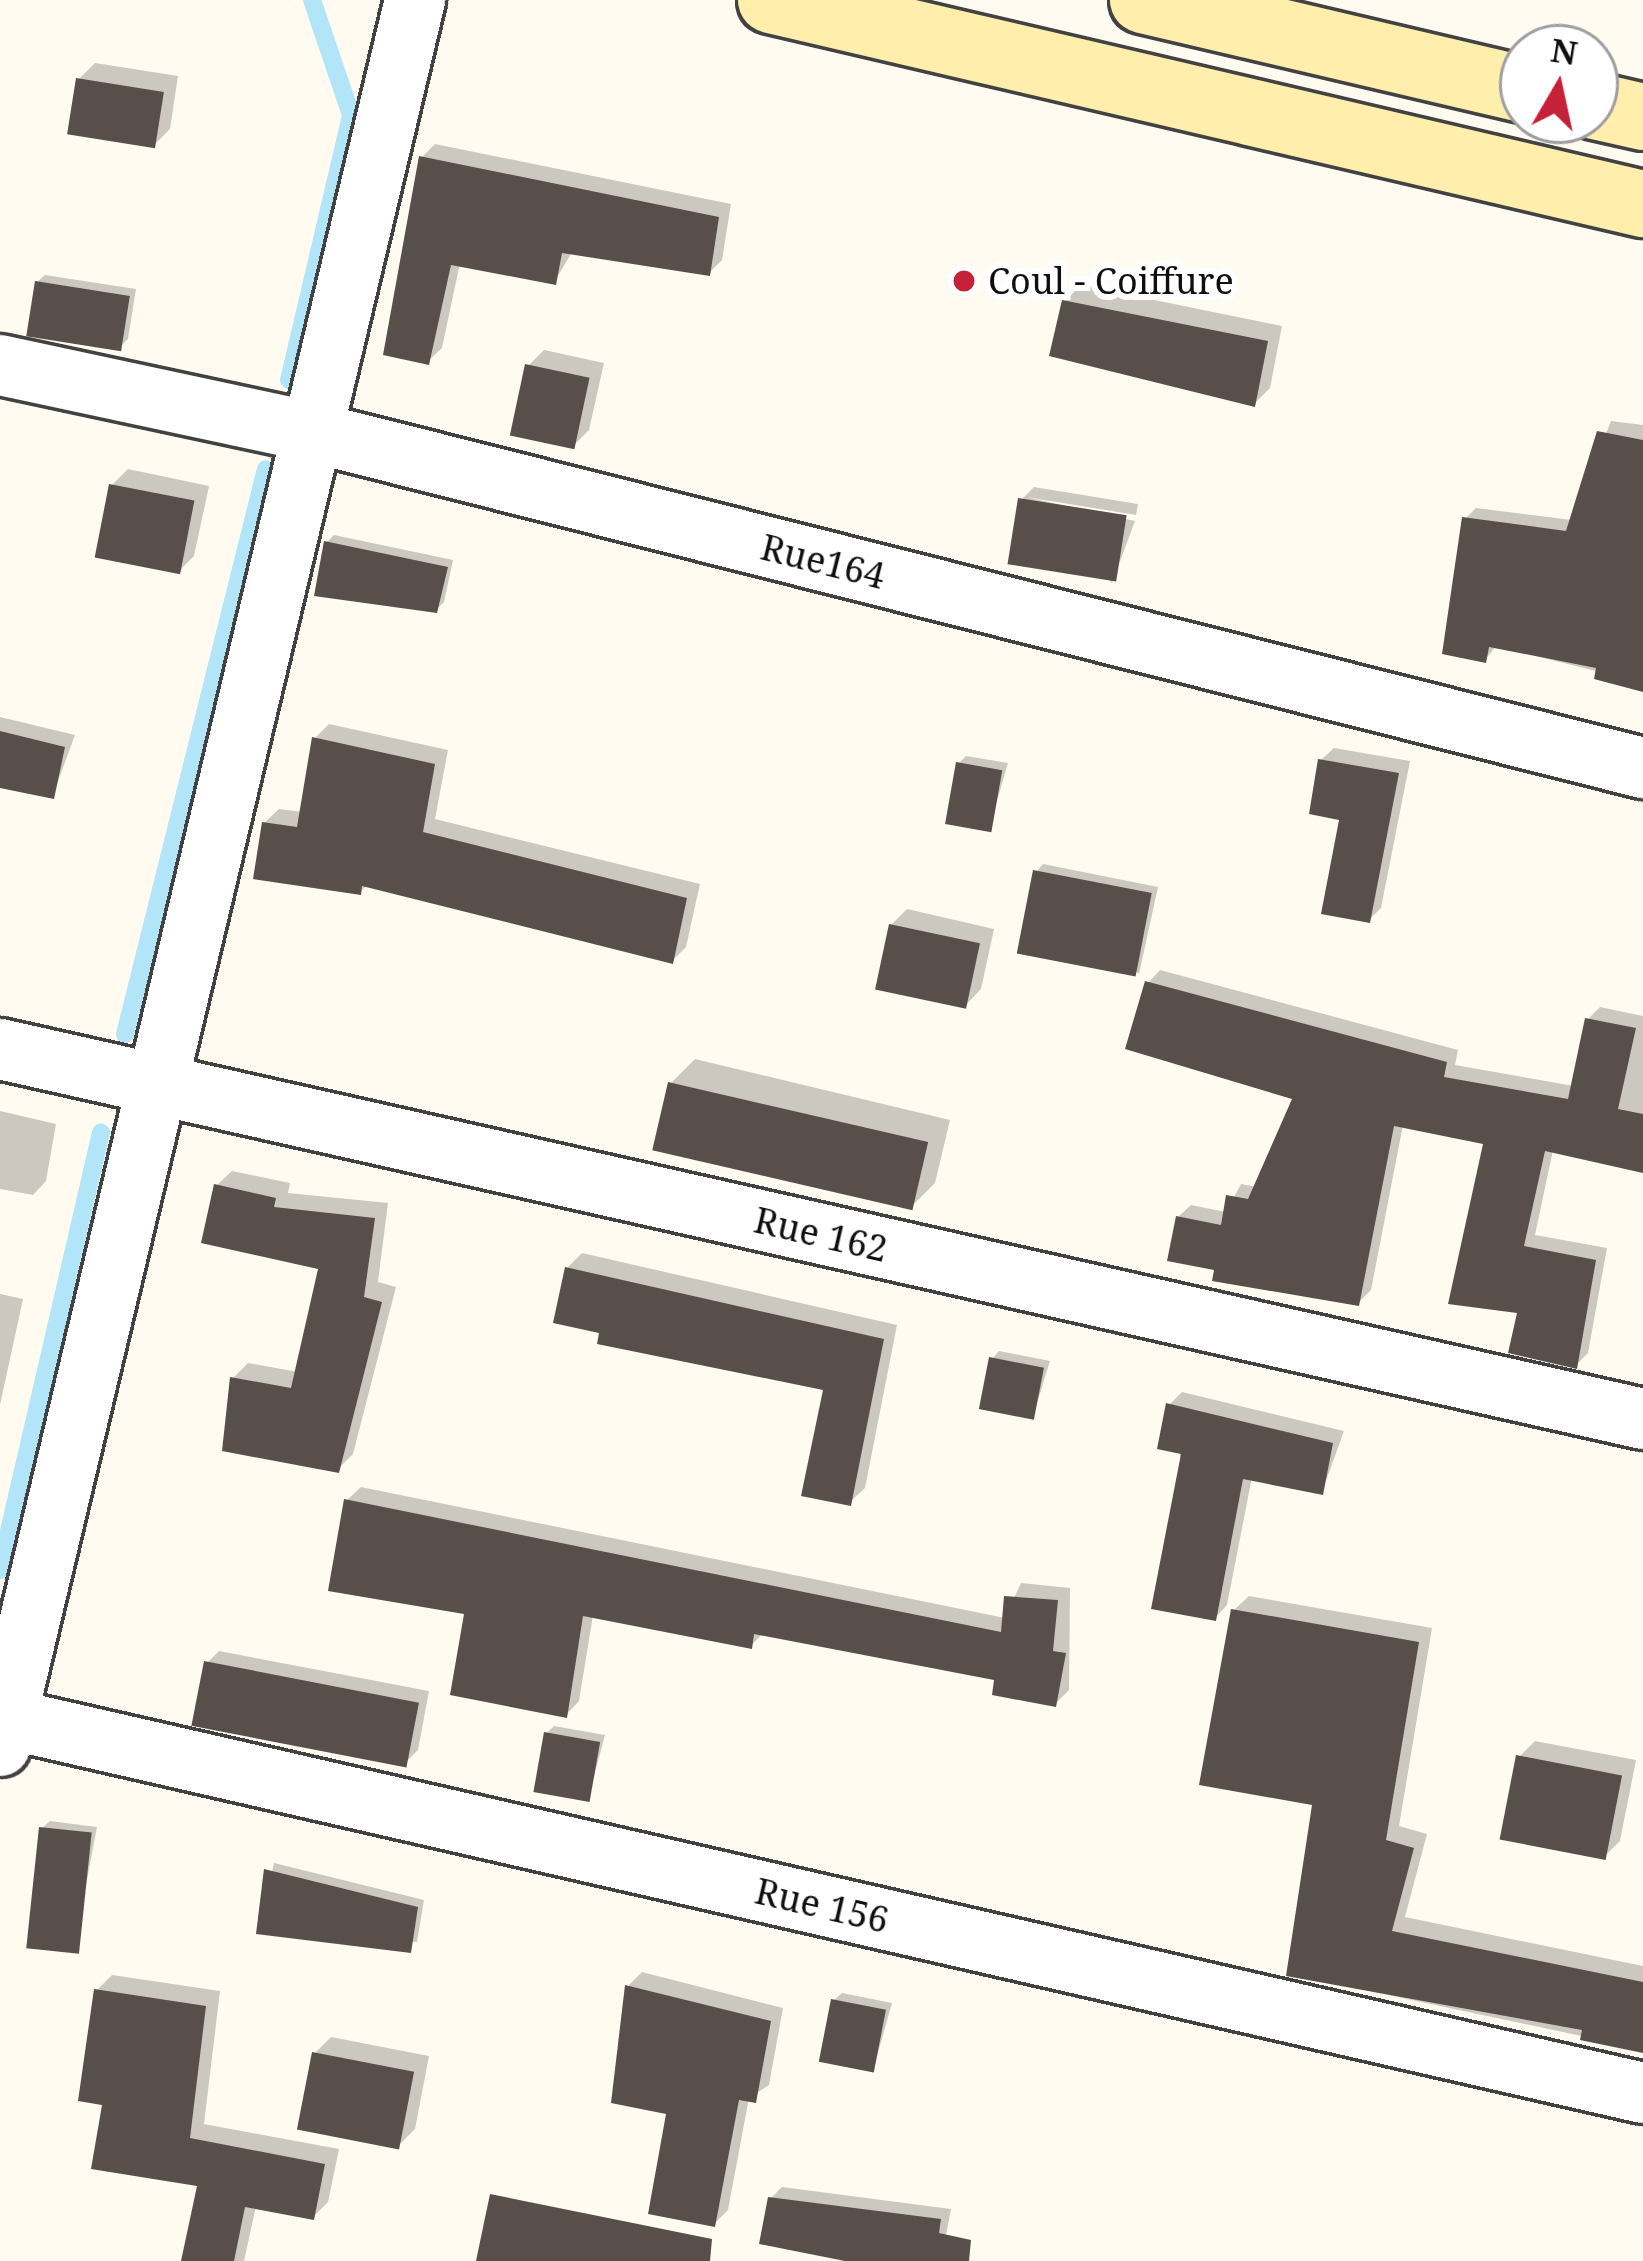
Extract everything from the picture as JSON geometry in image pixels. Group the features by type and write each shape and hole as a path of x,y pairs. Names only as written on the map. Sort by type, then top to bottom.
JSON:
{"main road":[{"path":"771,0 1643,203"},
{"path":"1143,0 1499,83"}],"street":[{"path":"2,1728 316,433 415,0"},
{"name":"Rue164","path":"0,365 316,433 1643,768"},
{"name":"Rue 162","path":"0,1049 1643,1419"},
{"name":"Rue 156","path":"2,1728 1643,2092"}],"building":[{"path":"76,78 164,92 155,148 67,134"},
{"path":"419,156 719,217 710,276 562,253 556,285 451,265 429,365 383,355"},
{"path":"35,281 130,296 121,351 26,336"},
{"path":"1062,300 1268,341 1255,407 1049,356"},
{"path":"525,364 590,378 574,449 510,435"},
{"path":"1597,431 1643,440 1643,692 1594,679 1596,668 1489,647 1486,663 1442,654 1462,517 1566,531"},
{"path":"109,484 194,501 180,574 95,558"},
{"path":"1018,498 1127,515 1116,581 1008,564"},
{"path":"324,541 448,567 437,613 314,596"},
{"path":"0,731 65,747 54,799 0,788"},
{"path":"312,737 435,764 423,832 687,898 673,964 362,886 361,895 253,879 262,822 297,827"},
{"path":"1318,759 1399,773 1370,923 1321,914 1339,820 1309,814"},
{"path":"956,762 1002,770 991,832 945,824"},
{"path":"1033,870 1152,893 1136,977 1017,953"},
{"path":"889,924 980,943 966,1009 875,990"},
{"path":"1145,981 1447,1062 1444,1077 1568,1099 1585,1018 1636,1028 1618,1109 1643,1114 1643,1173 1545,1151 1524,1246 1596,1260 1577,1369 1508,1353 1517,1313 1448,1304 1483,1144 1394,1126 1359,1306 1212,1281 1214,1270 1167,1261 1176,1216 1221,1225 1226,1195 1248,1199 1292,1099 1125,1049"},
{"path":"668,1082 928,1142 912,1210 652,1150"},
{"path":"214,1184 276,1198 274,1207 375,1218 364,1297 382,1302 339,1473 222,1451 230,1377 291,1388 318,1269 201,1243"},
{"path":"565,1267 884,1339 851,1506 801,1496 823,1390 597,1344 599,1333 553,1323"},
{"path":"989,1357 1044,1368 1034,1420 979,1409"},
{"path":"1166,1403 1333,1443 1323,1495 1243,1479 1216,1621 1151,1609 1181,1454 1157,1449"},
{"path":"344,1499 1001,1632 1004,1596 1058,1600 1053,1651 1066,1653 1056,1707 992,1695 994,1680 754,1634 752,1649 583,1616 567,1718 450,1695 464,1614 328,1591"},
{"path":"1231,1609 1419,1642 1386,1840 1414,1848 1392,1931 1643,1982 1643,2053 1580,2040 1582,2030 1286,1976 1312,1805 1199,1785"},
{"path":"204,1661 419,1703 406,1768 191,1726"},
{"path":"544,1732 600,1742 590,1802 533,1792"},
{"path":"1516,1755 1622,1776 1606,1860 1500,1839"},
{"path":"39,1827 92,1833 79,1954 26,1948"},
{"path":"264,1869 418,1907 411,1953 256,1934"},
{"path":"625,1985 771,2021 756,2103 739,2100 715,2227 648,2214 666,2114 611,2103"},
{"path":"94,1989 206,2006 190,2138 325,2164 314,2220 245,2207 234,2261 181,2261 197,2186 91,2169 102,2105 78,2101"},
{"path":"831,1999 886,2010 874,2073 819,2062"},
{"path":"312,2052 414,2072 399,2149 297,2130"},
{"path":"490,2194 712,2239 710,2261 476,2261"},
{"path":"768,2197 941,2219 939,2233 971,2240 969,2261 845,2261 759,2244"}],"waterway":[{"path":"289,380 351,115 312,0"},
{"path":"125,1034 266,469"},
{"path":"0,1570 101,1132"}],"place":[{"name":"Coul - Coiffure","path":"964,281"}]}
